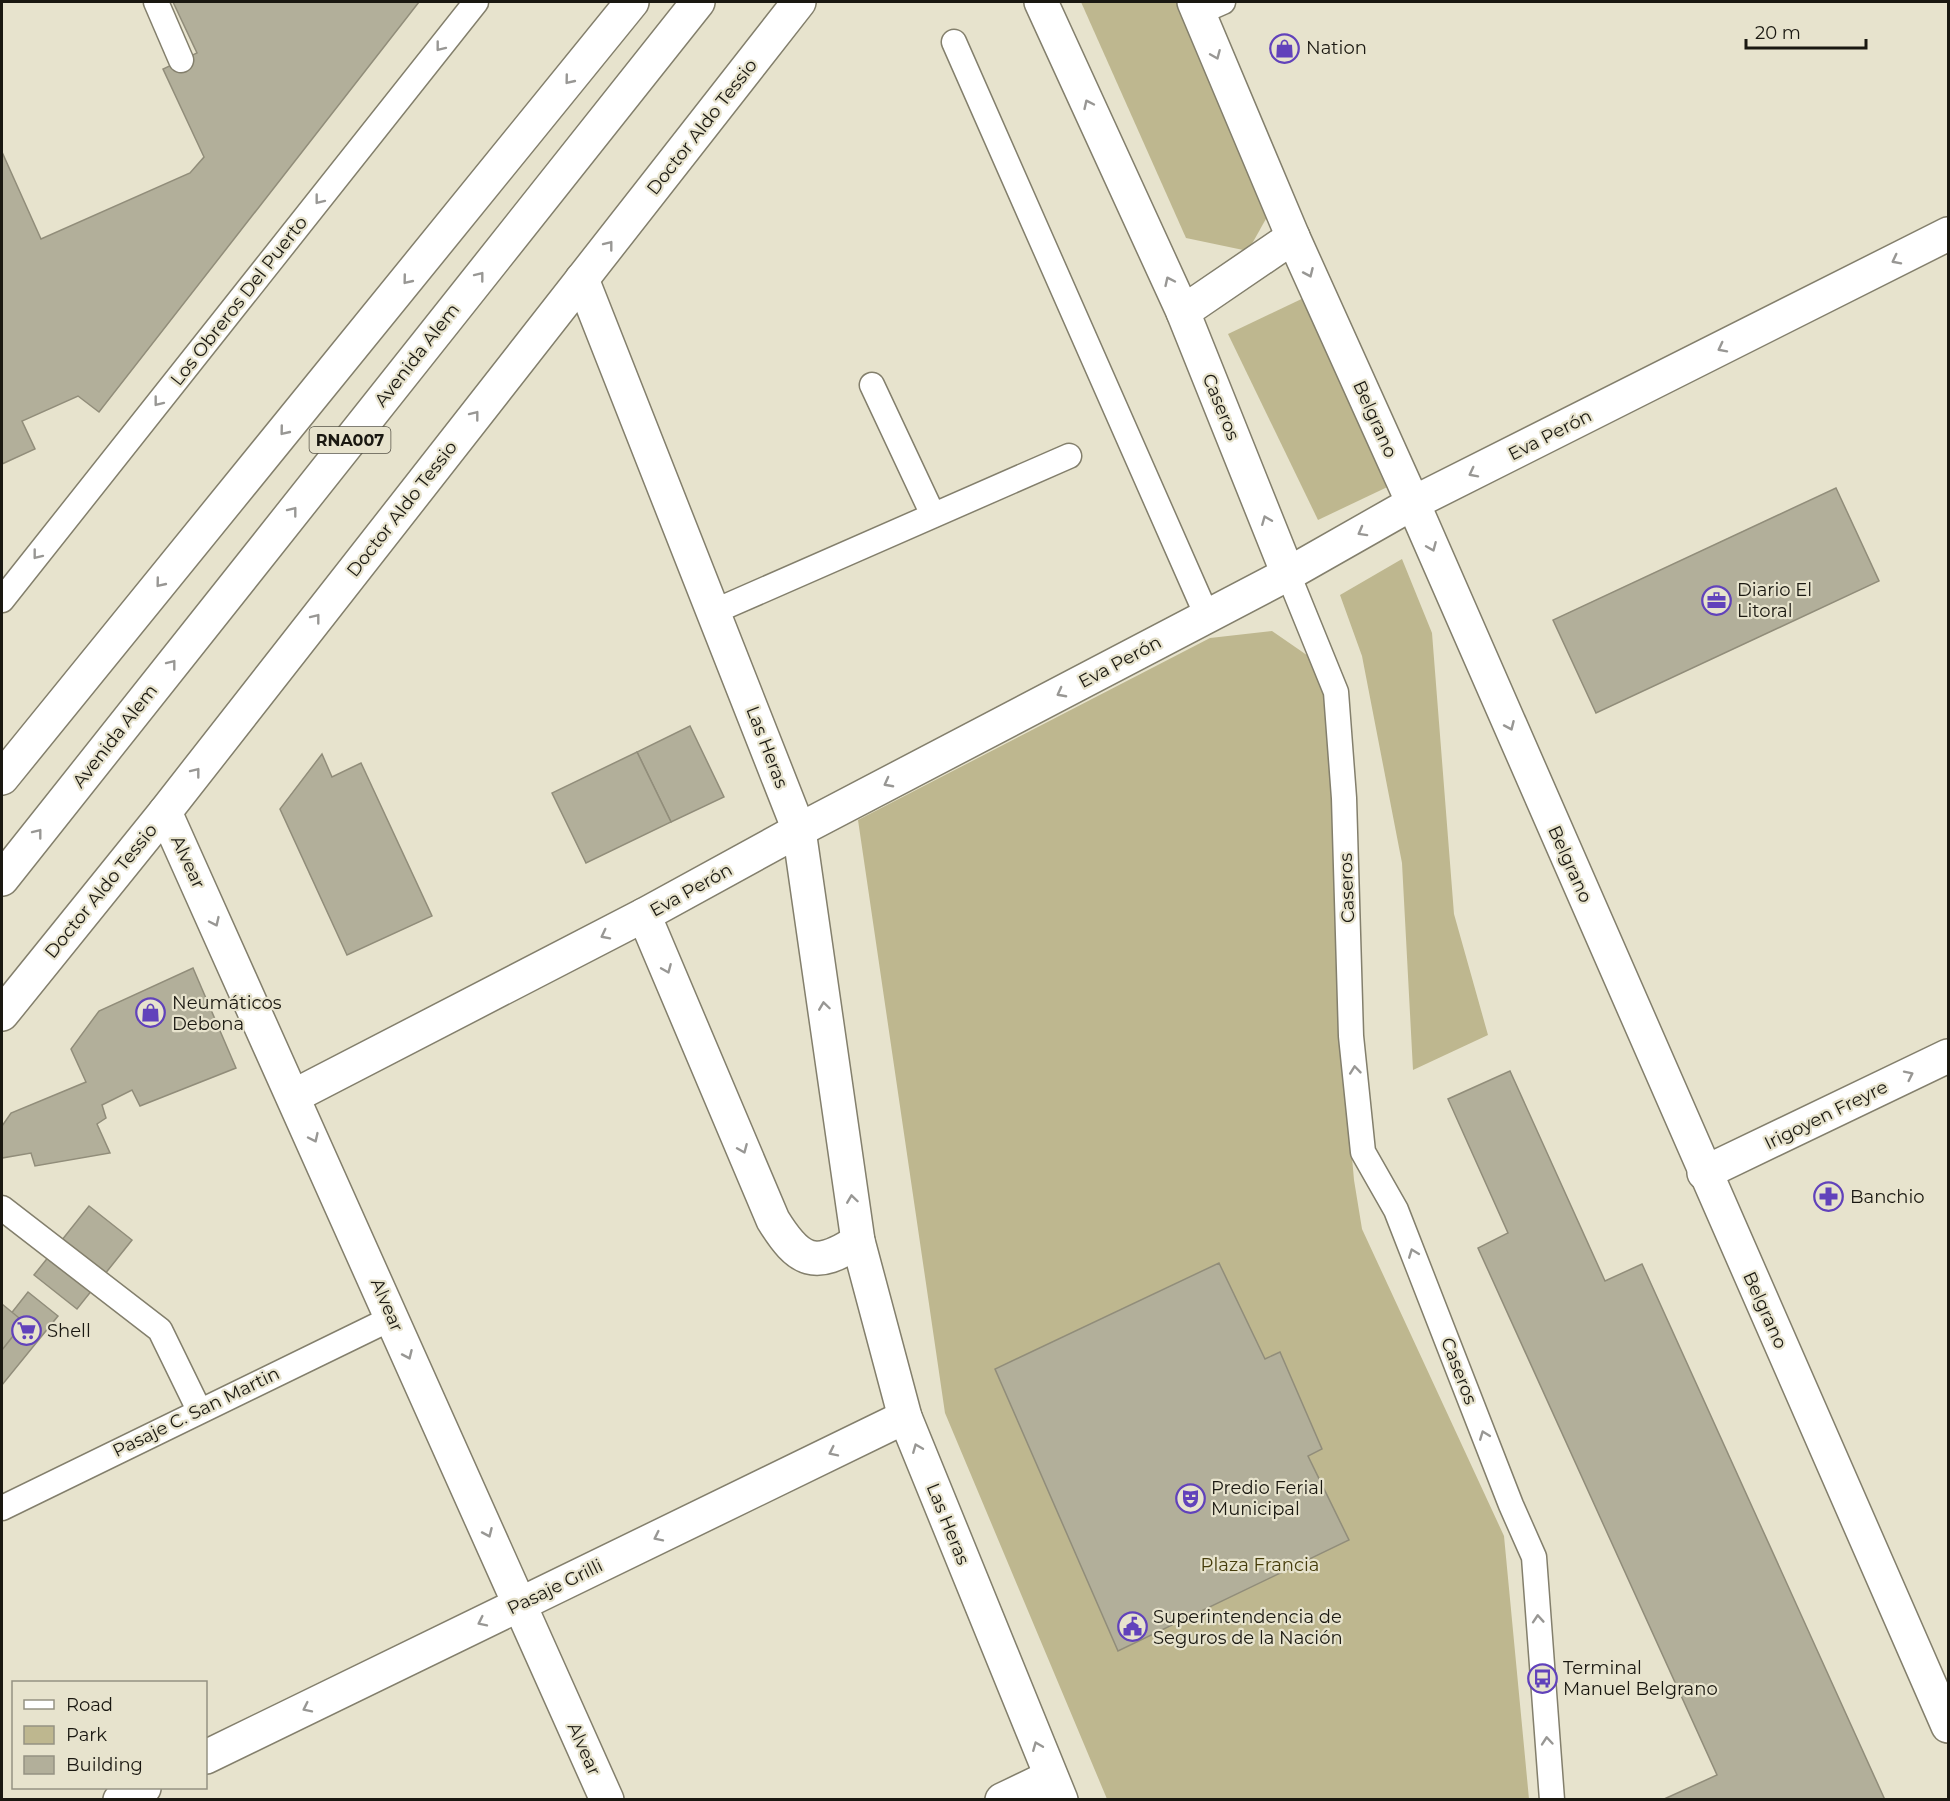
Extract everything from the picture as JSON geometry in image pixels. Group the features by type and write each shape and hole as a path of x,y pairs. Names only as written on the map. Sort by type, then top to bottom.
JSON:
{"main road":[{"path":"595,48 624,2"},
{"name":"RNA007","path":"2,778 632,2"},
{"name":"Avenida Alem","path":"2,879 698,2"},
{"name":"Doctor Aldo Tessio","path":"2,1014 165,812 799,2"},
{"name":"Caseros","path":"1041,2 1184,312 1288,574"},
{"name":"Belgrano","path":"1205,5 1293,237 1413,503 1704,1173 1948,1726"},
{"name":"Eva Perón","path":"294,1096 644,915 799,830 1288,574 1413,503 1948,234"},
{"path":"1184,312 1293,237"},
{"name":"Las Heras","path":"582,279 799,830 858,1241 905,1417 1055,1788"},
{"name":"Alvear","path":"165,812 607,1800"},
{"path":"644,915 773,1220 787,1242 807,1258 818,1260 832,1256 858,1241"},
{"name":"Irigoyen Freyre","path":"1704,1173 1948,1056"},
{"name":"Pasaje Grilli","path":"207,1757 905,1417"},
{"path":"1002,1800 1055,1788"},
{"path":"120,1800 142,1789"}],"lane":[{"path":"156,2 181,60"},
{"name":"Los Obreros Del Puerto","path":"2,600 476,2"},
{"path":"954,42 1207,616"},
{"path":"872,385 933,515"},
{"path":"713,612 1069,456"},
{"name":"Caseros","path":"1288,574 1336,692 1344,798 1351,1036 1363,1152 1396,1210 1511,1505 1534,1557 1552,1800"},
{"path":"2,1208 160,1330 199,1410"},
{"name":"Pasaje C. San Martin","path":"2,1508 199,1410 392,1318"}],"green space":[{"path":"1081,2 1189,2 1277,199 1248,251 1186,238"},
{"path":"1312,294 1400,481 1318,520 1228,334"},
{"path":"1402,559 1432,633 1454,914 1488,1035 1413,1070 1402,863 1362,656 1340,595"},
{"name":"Plaza Francia","path":"1272,631 1314,660 1339,713 1337,986 1354,1180 1362,1229 1504,1536 1529,1799 1107,1799 945,1413 858,820 1210,638"}],"building":[{"path":"173,2 419,2 99,412 78,396 22,421 35,449 2,464 2,152 41,239 190,173 204,157 163,69 197,53"},
{"name":"Diario El Litoral","path":"1836,488 1879,581 1596,713 1553,620"},
{"path":"690,726 724,797 671,822 637,752"},
{"path":"637,752 671,822 586,863 552,793"},
{"path":"322,754 332,777 361,763 432,916 347,955 280,809"},
{"path":"193,968 236,1068 140,1106 132,1090 102,1105 106,1118 97,1124 110,1153 35,1166 31,1153 2,1158 2,1126 11,1113 86,1082 71,1049 99,1011"},
{"path":"1510,1071 1605,1281 1642,1264 1885,1800 1662,1800 1717,1775 1478,1248 1508,1233 1448,1099"},
{"path":"89,1206 132,1240 77,1309 34,1275"},
{"name":"Predio Ferial Municipal","path":"1219,1263 1265,1359 1280,1352 1322,1449 1308,1456 1349,1540 1118,1651 995,1369"},
{"path":"28,1292 58,1316 2,1385 2,1325"},
{"path":"2,1304 24,1322 2,1350"}],"place":[{"name":"Nation","path":"1285,48"},
{"name":"Diario El Litoral","path":"1716,600"},
{"name":"Neumáticos Debona","path":"151,1013"},
{"name":"Banchio","path":"1829,1197"},
{"name":"Shell","path":"26,1331"},
{"name":"Predio Ferial Municipal","path":"1190,1498"},
{"name":"Superintendencia de Seguros de la Nación","path":"1132,1627"},
{"name":"Terminal Manuel Belgrano","path":"1542,1678"}]}
